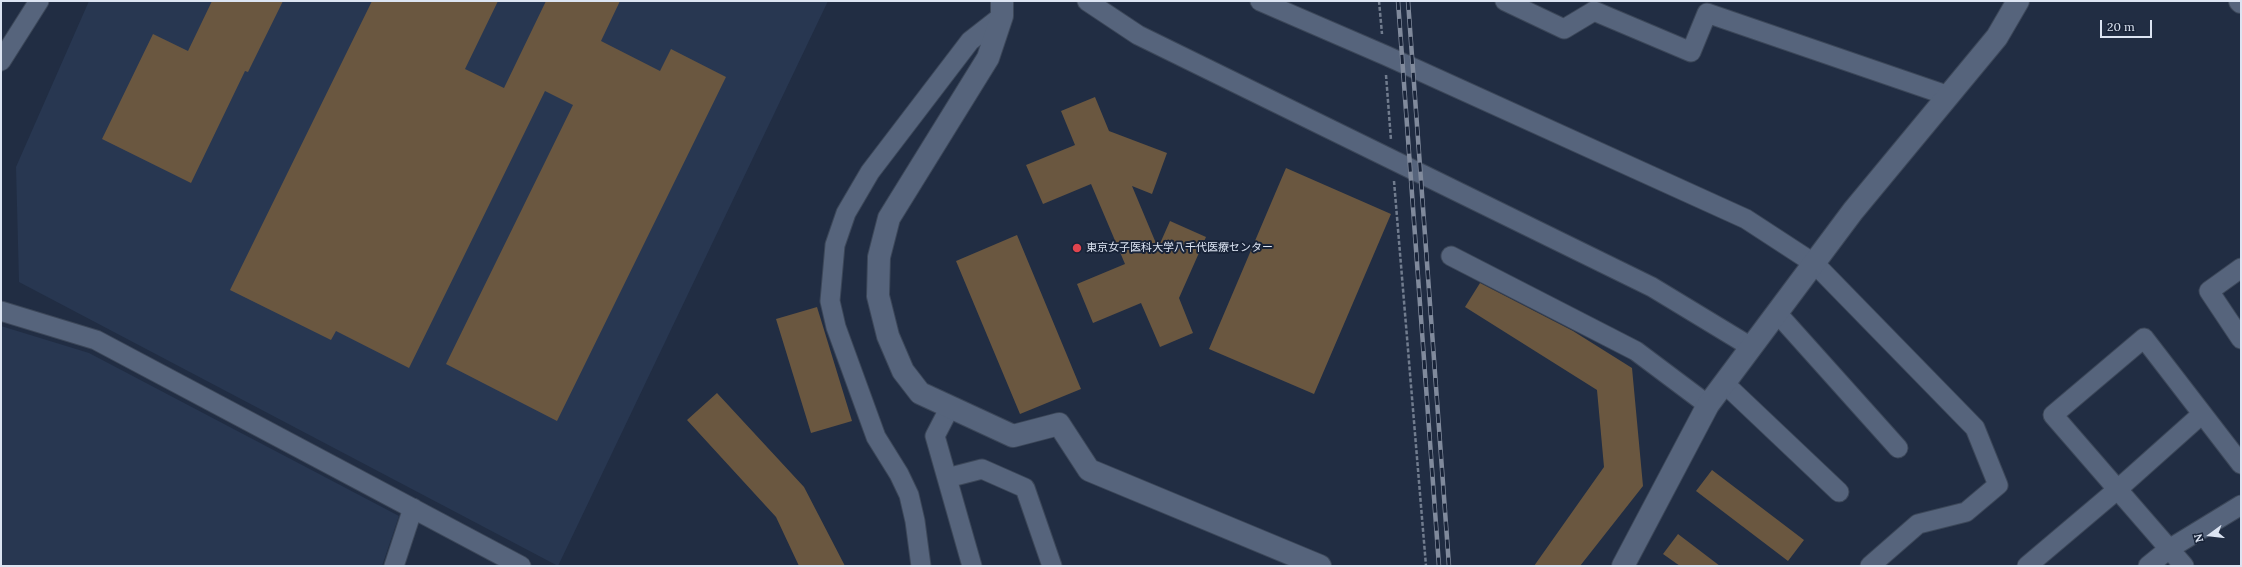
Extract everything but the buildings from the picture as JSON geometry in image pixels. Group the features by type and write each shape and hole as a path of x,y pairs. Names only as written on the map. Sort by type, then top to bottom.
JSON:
{"street":[{"path":"1,61 39,1"},
{"path":"1087,1 1138,35 1652,287 1751,347"},
{"path":"1260,1 1384,54 1746,219 1815,264 1975,428 1998,484 1966,512 1918,524 1870,566"},
{"path":"1505,1 1564,28 1594,11 1691,52 1707,13 1949,96"},
{"path":"1623,566 1708,405 1815,264 1853,211 1997,37 2018,1"},
{"path":"1002,8 988,58 889,218 879,257 878,296 888,336 903,371 920,393 1013,436 1059,424 1089,470 1320,566"},
{"path":"921,566 915,521 909,495 899,474 876,437 836,327 830,301 835,245 846,213 870,172 970,41 1002,8"},
{"path":"1452,256 1636,351 1708,405"},
{"path":"2241,268 2209,291 2241,339"},
{"path":"1,311 96,340 520,566"},
{"path":"1777,313 1898,448"},
{"path":"2184,566 2053,415 2144,338 2241,464"},
{"path":"1724,383 1839,492"},
{"path":"950,407 935,436 972,566"},
{"path":"2027,566 2118,489 2202,414"},
{"path":"947,478 982,469 1026,488 1052,566"},
{"path":"2148,566 2169,549 2241,506"},
{"path":"394,566 413,508"}],"path":[{"path":"1379,1 1426,566"}],"shaded area":[{"path":"89,1 828,1 558,566 19,282 16,167"},
{"path":"1,326 89,353 399,516 382,566 1,566"}],"railway":[{"path":"1398,1 1439,566"},
{"path":"1408,1 1449,566"}],"place":[{"name":"東京女子医科大学八千代医療センター","path":"1077,248"}]}
